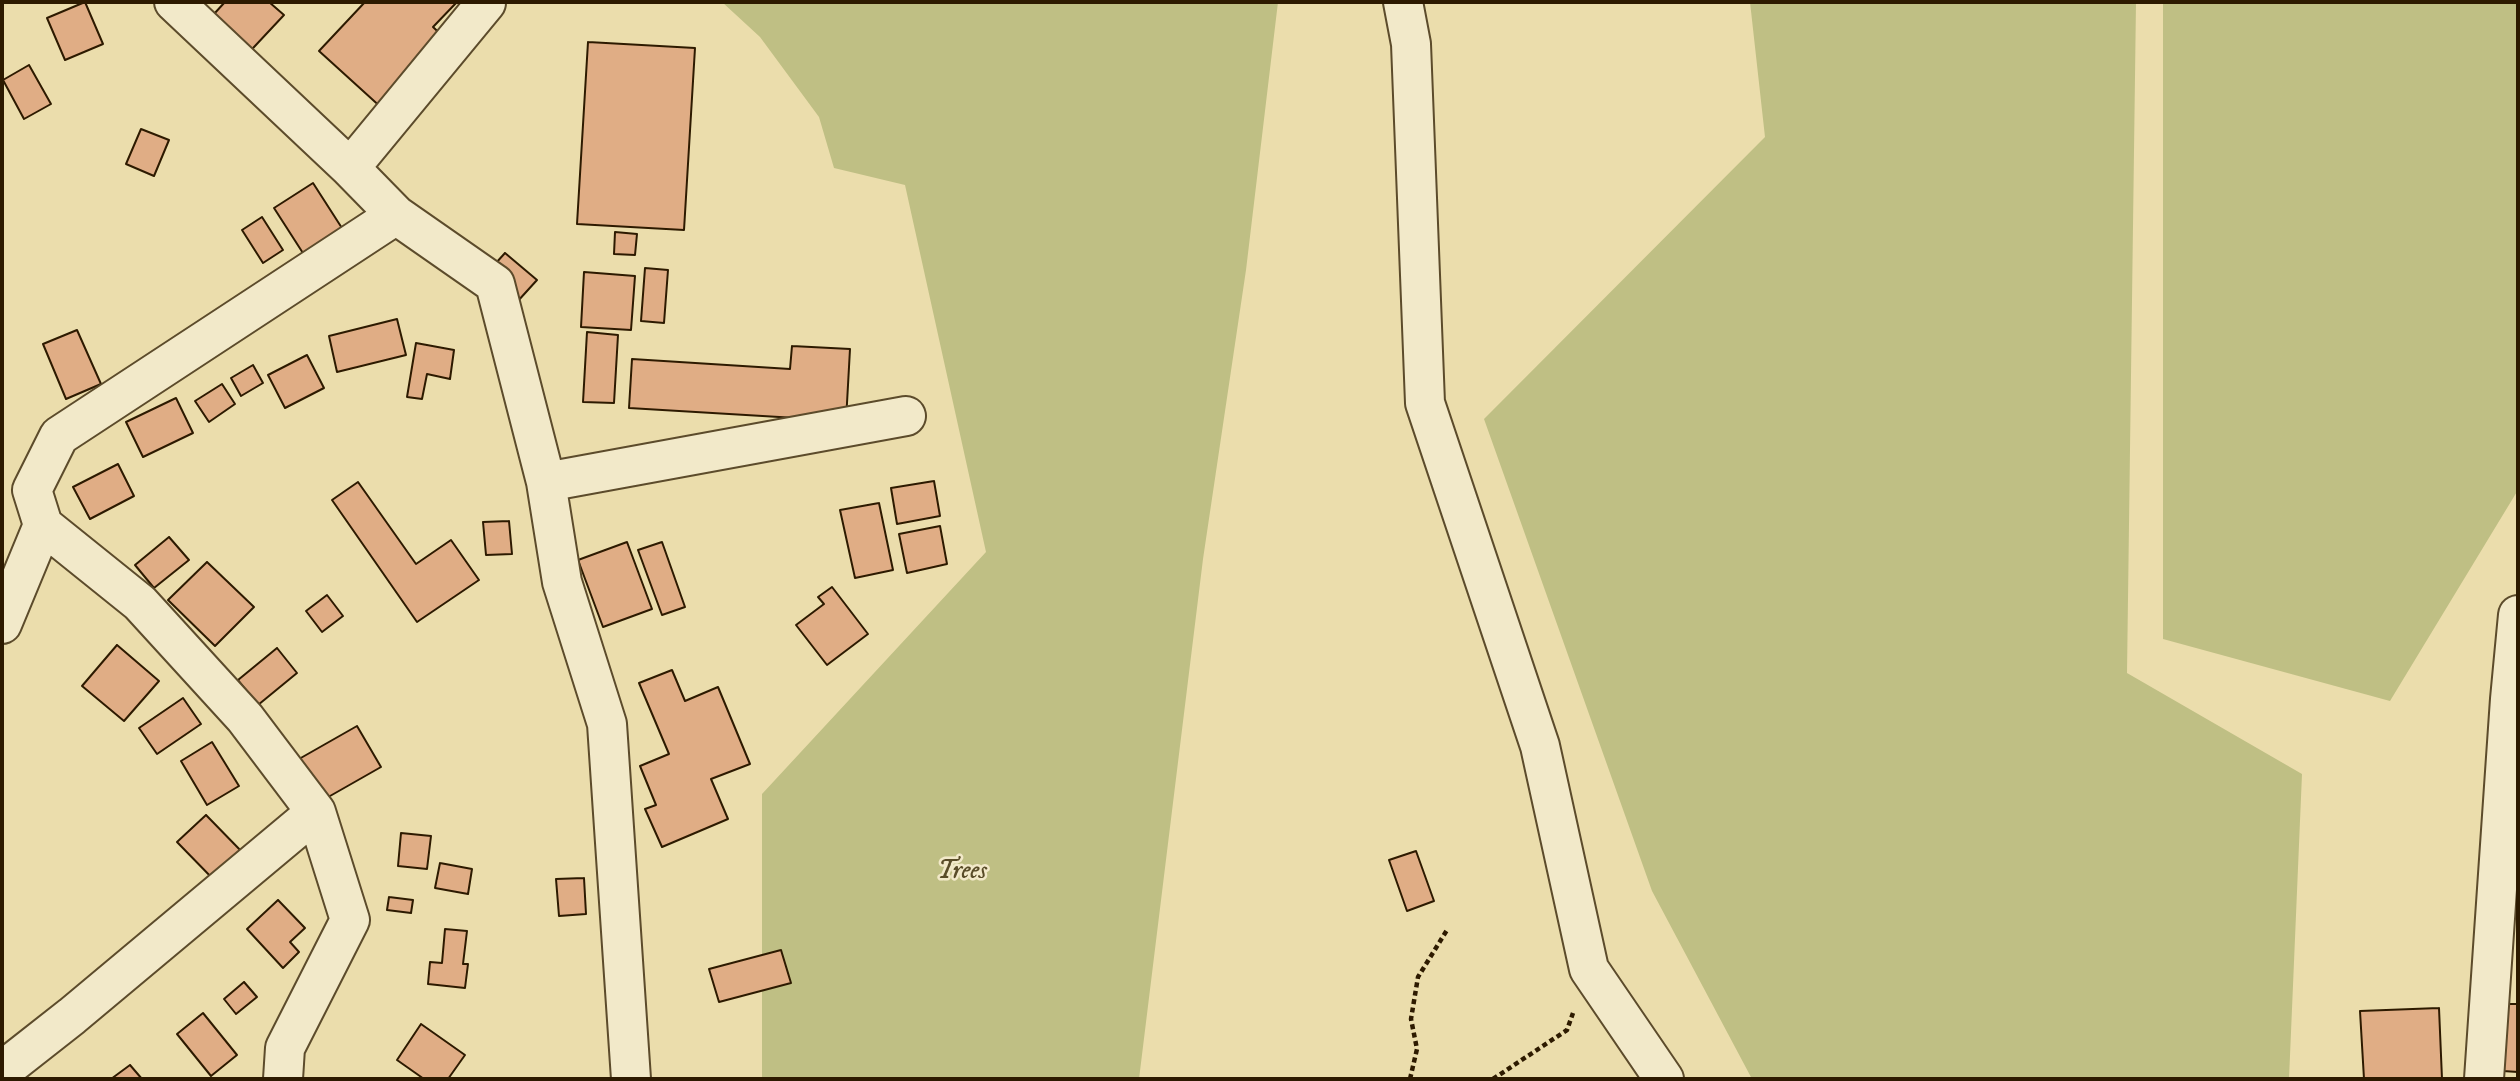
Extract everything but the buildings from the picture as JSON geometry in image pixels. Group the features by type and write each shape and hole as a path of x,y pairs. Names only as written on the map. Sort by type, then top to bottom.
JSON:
{"street":[{"path":"174,2 396,215 495,284 546,482 562,582 607,724 631,1079"},
{"path":"1403,2 1411,44 1425,403 1540,746 1589,969 1664,1079"},
{"path":"350,168 486,3"},
{"path":"283,1079 285,1048 350,920 316,812 245,718 140,603 43,525 32,490 59,436 396,215"},
{"path":"546,482 906,416"},
{"path":"2,624 43,525"},
{"path":"2484,1079 2518,615"},
{"path":"2,1070 72,1016 316,812"}],"path":[{"path":"1410,1079 1418,1049 1410,1019 1418,977 1447,930"},
{"path":"1493,1079 1567,1030 1589,969"}],"green space":[{"name":"Trees","path":"722,2 1278,2 1246,270 1203,559 1139,1079 762,1079 762,794 986,552 905,185 834,168 819,117 760,37"},
{"path":"1750,2 2136,2 2127,673 2302,774 2289,1079 1752,1079 1652,891 1484,419 1765,137"},
{"path":"2163,2 2518,2 2518,490 2390,701 2163,639"}]}
